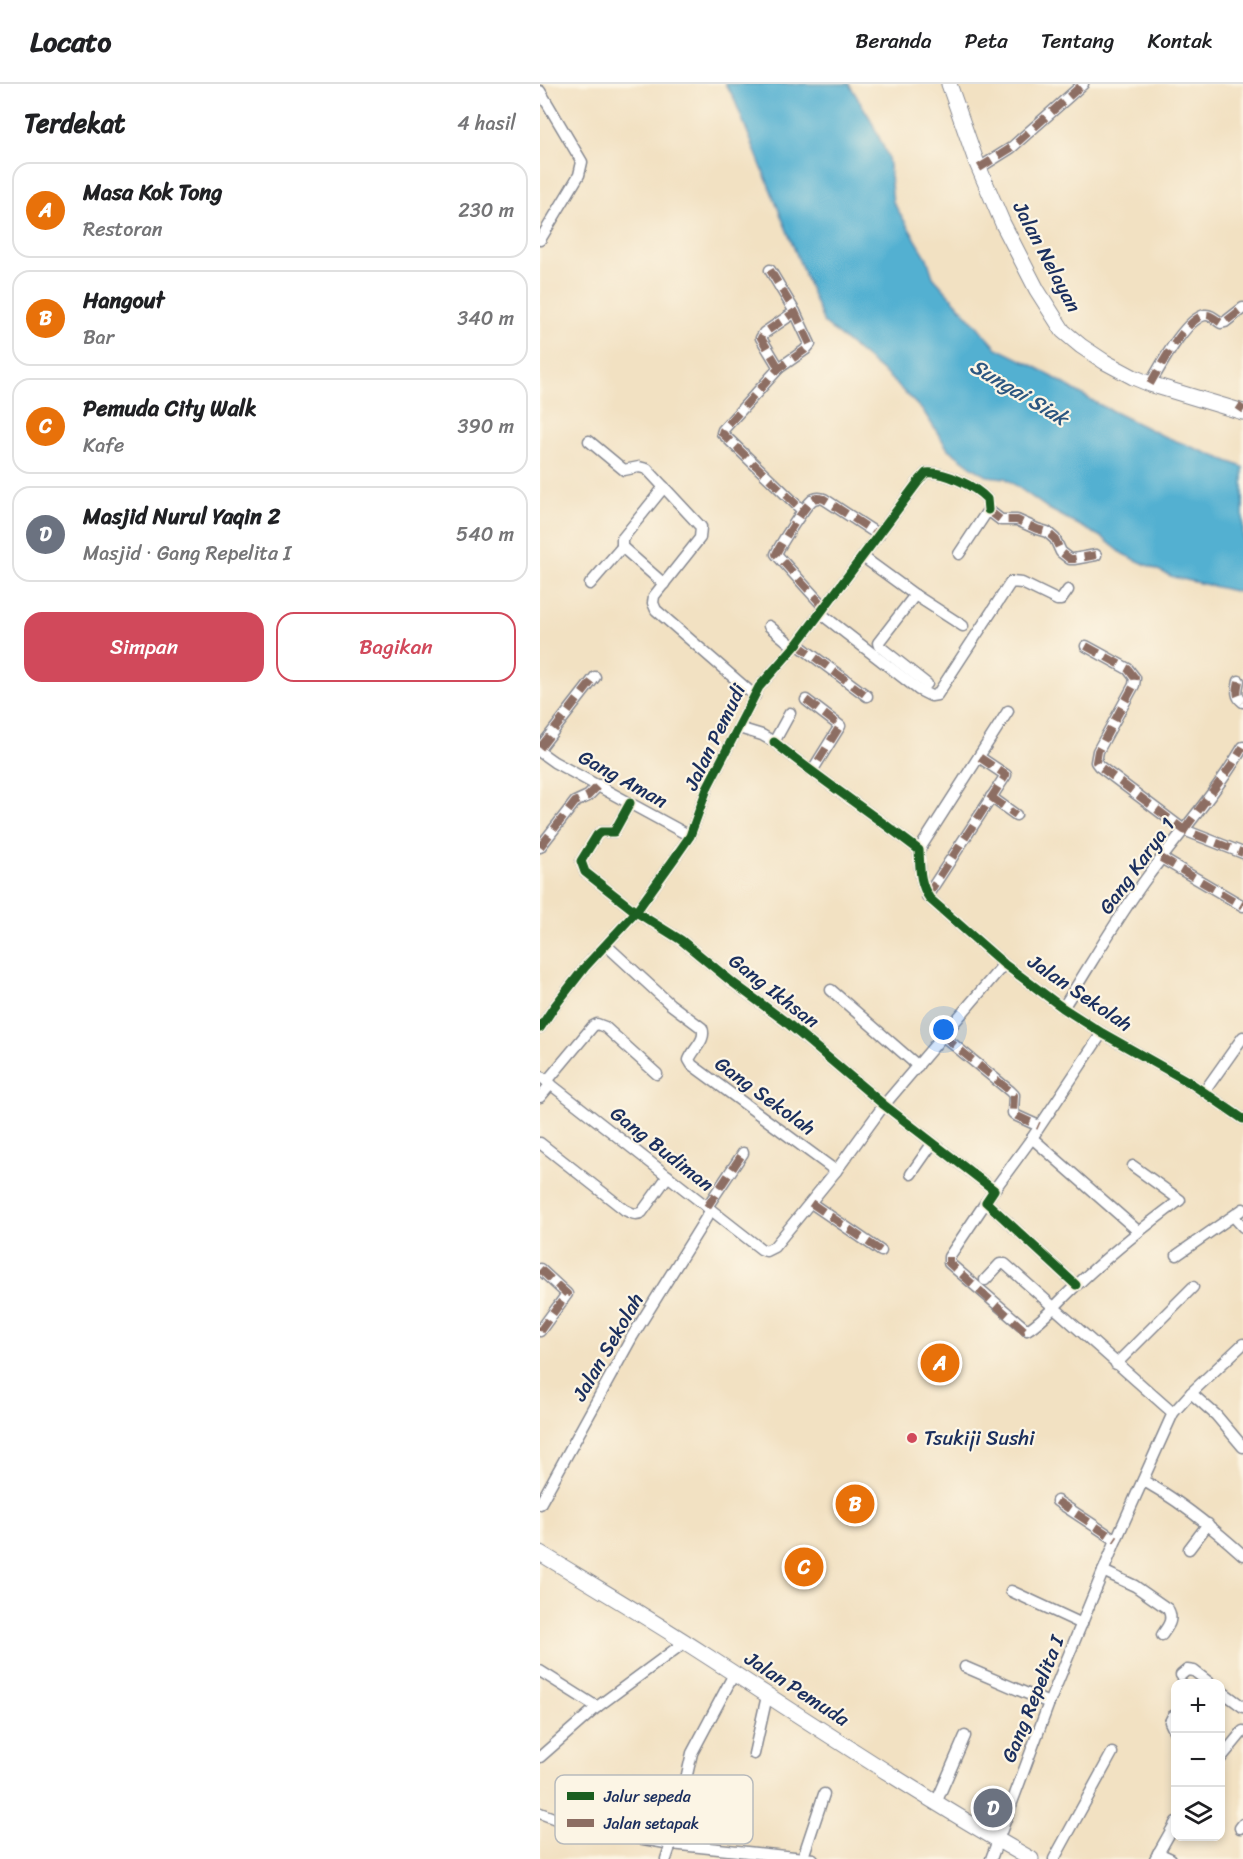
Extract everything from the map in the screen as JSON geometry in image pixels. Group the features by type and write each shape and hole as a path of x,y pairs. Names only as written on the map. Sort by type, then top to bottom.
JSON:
{"main road":[{"name":"Jalan Nelayan","path":"949,84 979,168 1004,224 1037,290 1063,331 1106,362 1150,384 1242,409"},
{"name":"Jalan Pemuda","path":"540,1553 685,1642 936,1803 1031,1859"}],"street":[{"path":"979,168 1011,148 1083,84"},
{"path":"540,91 582,162 579,175 540,240"},
{"path":"770,270 795,312 810,344 779,368 722,433 803,512"},
{"path":"1150,384 1177,341 1195,320 1205,315 1221,323 1243,308"},
{"path":"779,368 760,338 795,312"},
{"path":"589,441 624,470 647,468 701,527 700,538 654,596 653,603 656,610 755,696"},
{"name":"Jalan Pemudi","path":"540,1028 579,975 636,912 690,836 708,786 766,679 795,645 926,474 934,472 943,474 981,493 987,499 988,510"},
{"path":"590,584 622,547 622,539 664,487"},
{"path":"879,535 824,499 818,498 812,500 776,554 822,610 919,690 931,696 937,695 1011,582 1022,583 1057,600 1061,600 1068,590"},
{"path":"959,554 988,510 1001,520 1017,520 1036,530 1047,532 1055,539 1061,552 1070,559 1096,555"},
{"path":"622,547 664,584"},
{"path":"863,556 915,595 963,626"},
{"path":"915,595 878,643 927,684"},
{"path":"770,626 867,696"},
{"path":"1086,646 1128,669 1135,678 1134,685 1098,751 1096,762 1099,766 1185,830 1243,853"},
{"path":"540,750 595,677"},
{"path":"1239,681 1236,694 1243,702"},
{"path":"806,700 840,726 812,771"},
{"path":"1004,964 927,896 921,880 919,850 1008,711"},
{"path":"774,742 790,713"},
{"path":"739,728 762,735 774,742 919,850"},
{"name":"Gang Karya 1","path":"1063,1008 1140,888 1185,830 1243,747"},
{"name":"Gang Aman","path":"540,750 554,762 690,836"},
{"path":"927,896 1006,775 979,756"},
{"path":"540,847 575,802 588,796 598,785"},
{"path":"992,797 1016,815"},
{"name":"Gang Ikhsan","path":"630,803 615,832 600,832 581,861 585,872 636,912 681,940 786,1022 932,1144 994,1190"},
{"path":"1161,858 1243,906"},
{"name":"Gang Sekolah","path":"606,945 670,1004 702,1028 704,1037 691,1055 692,1065 836,1171"},
{"name":"Jalan Sekolah","path":"761,1250 766,1251 774,1247 836,1171 884,1105 1004,964 1063,1008 1204,1092 1243,1119"},
{"path":"831,990 918,1066"},
{"path":"540,1097 546,1081 597,1024 605,1027 657,1074"},
{"path":"1102,1033 949,1257 949,1263 1024,1330 1029,1329 1137,1231 1180,1200 1133,1166"},
{"path":"943,1036 1014,1095 1013,1113 1039,1126"},
{"path":"1204,1092 1243,1037"},
{"name":"Gang Budiman","path":"546,1081 761,1250"},
{"path":"1032,1138 1137,1231"},
{"path":"540,1143 633,1214 642,1212 668,1176"},
{"path":"911,1174 932,1144"},
{"name":"Jalan Sekolah","path":"540,1504 632,1336 743,1153"},
{"path":"987,1202 1076,1285"},
{"path":"811,1203 880,1251"},
{"path":"1177,1255 1239,1213 1243,1227"},
{"path":"985,1280 1003,1263 1173,1413"},
{"path":"540,1269 567,1294 540,1331"},
{"path":"1116,1364 1192,1287"},
{"name":"Gang Repelita I","path":"991,1859 1049,1703 1116,1540 1173,1413 1243,1344"},
{"path":"1191,1393 1216,1415 1243,1447"},
{"path":"1144,1481 1183,1505 1243,1555"},
{"path":"1057,1501 1116,1540"},
{"path":"1190,1549 1208,1524"},
{"path":"1103,1571 1135,1586 1166,1606 1171,1622 1162,1635"},
{"path":"1011,1591 1082,1624"},
{"path":"540,1757 597,1707 685,1642"},
{"path":"965,1668 1049,1703"},
{"path":"1180,1676 1187,1670 1191,1670 1205,1679"},
{"path":"540,1671 597,1707"},
{"path":"687,1775 692,1753 734,1674"},
{"path":"1225,1693 1243,1707"},
{"path":"754,1754 767,1696"},
{"path":"1225,1754 1243,1731"},
{"path":"936,1803 966,1736"},
{"path":"1054,1859 1112,1753"},
{"path":"666,1859 671,1844 808,1858 824,1794"},
{"path":"540,1813 555,1819"},
{"path":"1171,1830 1156,1856 1171,1859"}],"water":[{"name":"Sungai Siak","path":"725,84 849,84 870,118 888,157 893,202 927,258 933,277 997,348 1036,367 1098,404 1161,435 1243,467 1243,593 1173,577 1123,554 1103,538 1049,509 1005,478 987,476 948,449 924,412 887,375 824,323 733,96"}],"marked path":[{"path":"979,168 1011,148 1083,84"},
{"path":"770,270 795,312 810,344 779,368 722,433 803,511"},
{"path":"1150,384 1181,334 1197,318 1207,315 1221,323 1243,308"},
{"path":"779,368 761,338 764,333 795,312"},
{"path":"1239,411 1243,405"},
{"path":"824,607 776,554 806,508 814,499 824,499 879,535"},
{"path":"988,510 1001,520 1017,520 1047,532 1055,539 1061,552 1070,559 1096,555"},
{"path":"797,644 867,696"},
{"path":"1086,646 1128,669 1135,678 1134,685 1098,751 1096,762 1099,766 1184,830 1243,853"},
{"path":"540,748 595,677"},
{"path":"1239,681 1237,690 1243,702"},
{"path":"806,700 840,726 812,771"},
{"path":"1184,830 1243,747"},
{"path":"927,896 1006,775 979,757"},
{"path":"540,847 575,802 588,796 599,785"},
{"path":"991,797 1016,815"},
{"path":"1161,858 1243,906"},
{"path":"943,1036 1014,1095 1013,1113 1039,1126"},
{"path":"707,1207 743,1153"},
{"path":"811,1203 881,1251"},
{"path":"949,1257 949,1263 1024,1330 1029,1329"},
{"path":"540,1269 567,1294 540,1331"},
{"path":"1057,1501 1116,1540"}],"cycle path":[{"path":"540,1028 585,967 636,912 690,836 708,786 759,687 797,644 918,482 926,473 941,474 959,480 987,499 988,510"},
{"path":"774,742 919,850 922,881 930,899 1004,964 1063,1008 1102,1033 1189,1082 1243,1119"},
{"path":"630,803 614,832 601,832 597,835 581,861 585,872 636,912 681,940 786,1022 884,1105 994,1190 986,1202 1076,1285"}],"place":[{"name":"Masa Kok Tong","path":"940,1363"},
{"name":"Tsukiji Sushi","path":"912,1438"},
{"name":"Hangout","path":"855,1504"},
{"name":"Pemuda City Walk","path":"804,1567"},
{"name":"Masjid Nurul Yaqin 2","path":"993,1808"}]}
